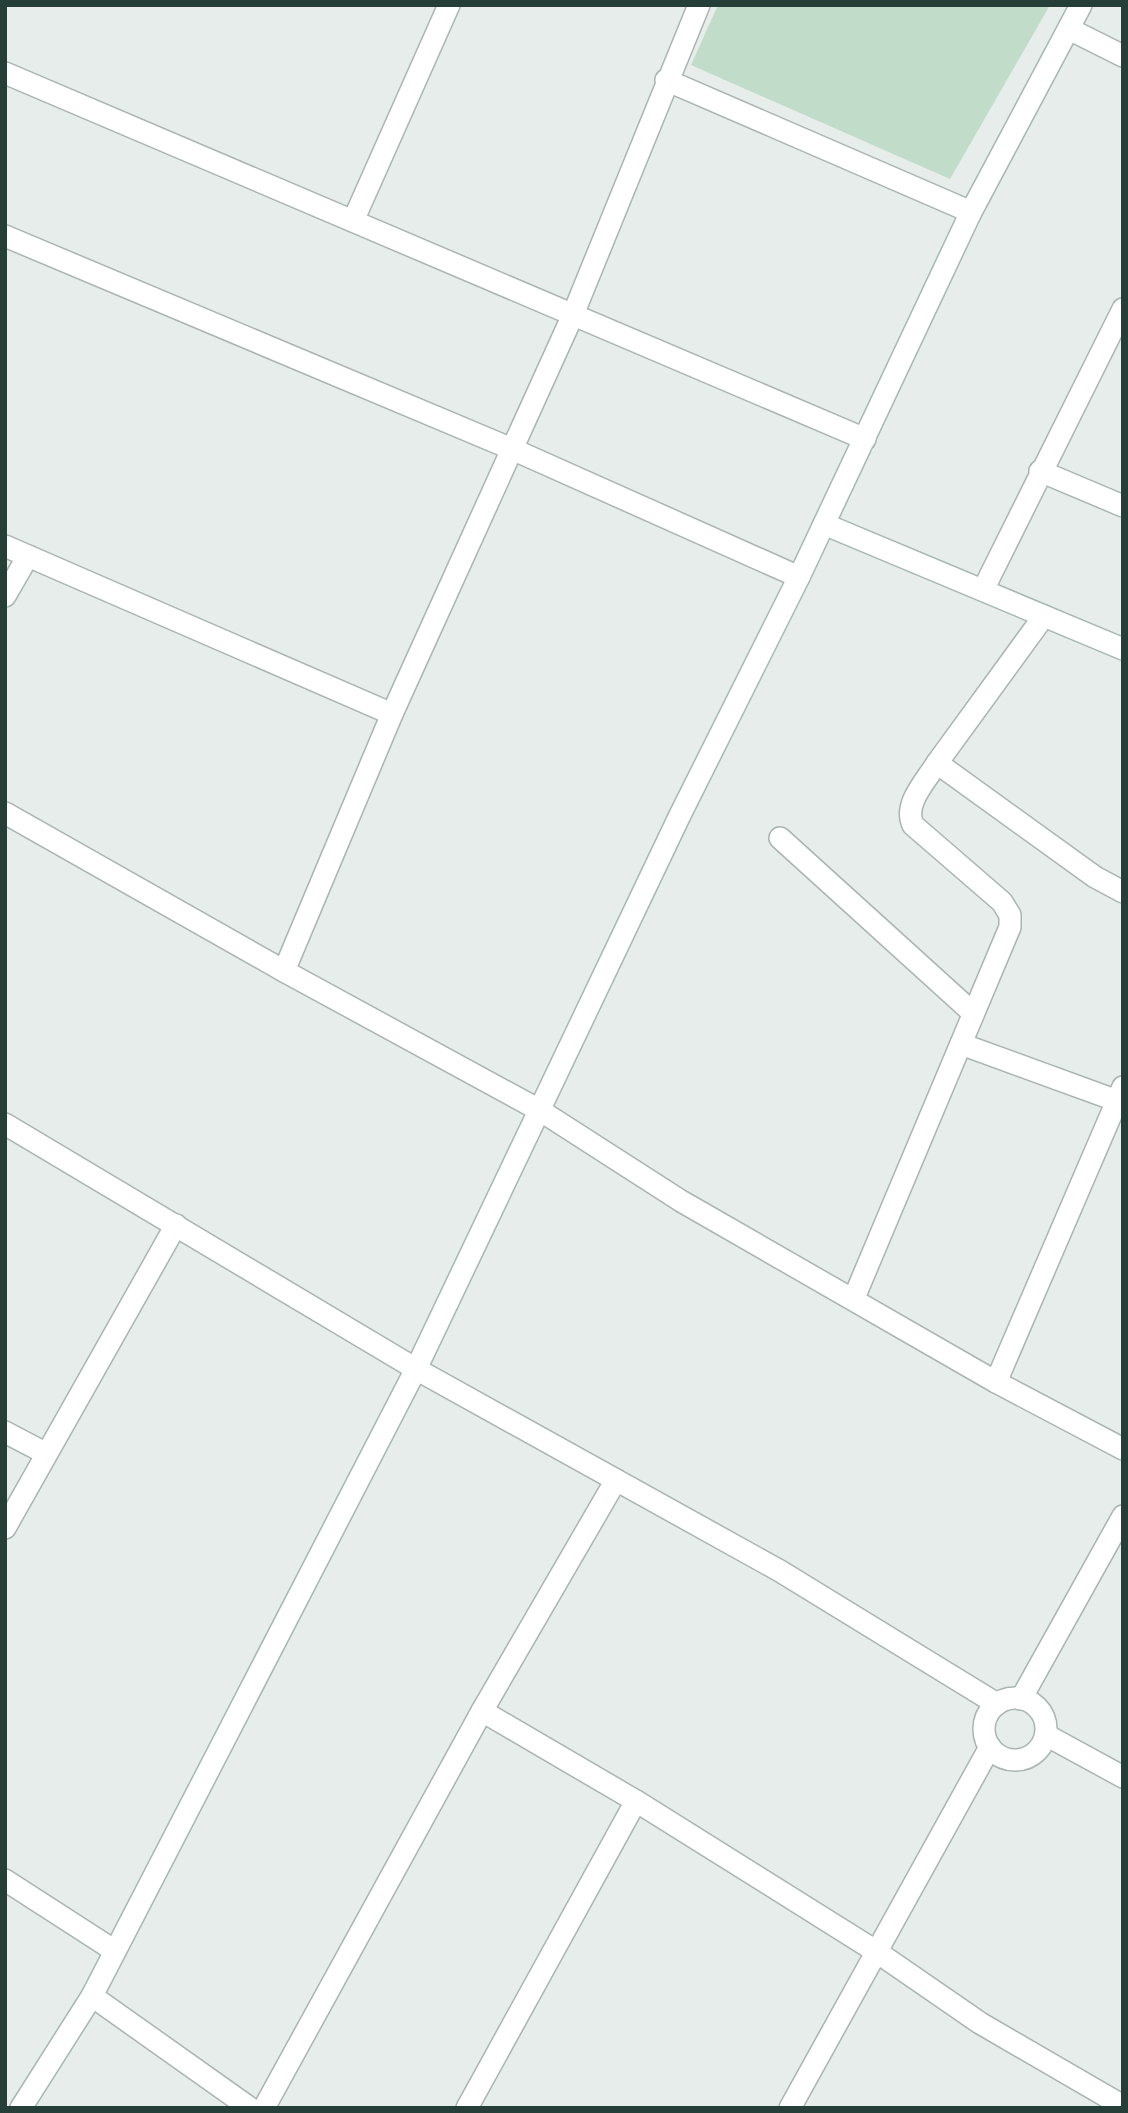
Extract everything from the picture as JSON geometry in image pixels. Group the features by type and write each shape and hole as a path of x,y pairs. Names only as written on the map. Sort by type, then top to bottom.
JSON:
{"street":[{"path":"353,221 449,5"},
{"path":"284,971 393,714 572,317 666,80 699,5"},
{"path":"21,2108 92,1996 416,1369 675,827 799,577 971,212 1081,5"},
{"path":"1069,29 1123,56"},
{"path":"5,73 572,317 865,439"},
{"path":"666,80 971,212"},
{"path":"5,236 512,449 799,577"},
{"path":"983,590 1040,471 1121,315"},
{"path":"1040,471 1123,506"},
{"path":"824,524 1123,649"},
{"path":"5,546 393,714"},
{"path":"5,596 29,556"},
{"path":"854,1298 1010,927 1010,915 1002,902 913,825 908,815 910,807 937,763 1044,616"},
{"path":"937,763 1095,877 1123,892"},
{"path":"5,813 284,971 541,1111 681,1201 996,1381 1123,1449"},
{"path":"780,838 973,1013"},
{"path":"961,1044 1121,1097 996,1381"},
{"path":"5,1124 416,1369 780,1571 997,1704"},
{"path":"5,1528 176,1225"},
{"path":"5,1432 45,1453"},
{"path":"264,2108 482,1711 616,1480"},
{"path":"1021,1699 1123,1516"},
{"path":"1009,1699 1021,1699 1040,1711 1045,1722 1046,1735 1033,1754 1010,1760 990,1747 985,1736 985,1724 989,1712 997,1704 1009,1699"},
{"path":"482,1711 636,1801 877,1952 1089,2099 1123,2106"},
{"path":"1046,1735 1123,1777"},
{"path":"790,2108 990,1747"},
{"path":"467,2108 636,1801"},
{"path":"5,1880 115,1951"},
{"path":"92,1996 250,2108"}],"green space":[{"path":"718,5 1050,5 950,179 691,65"}]}
